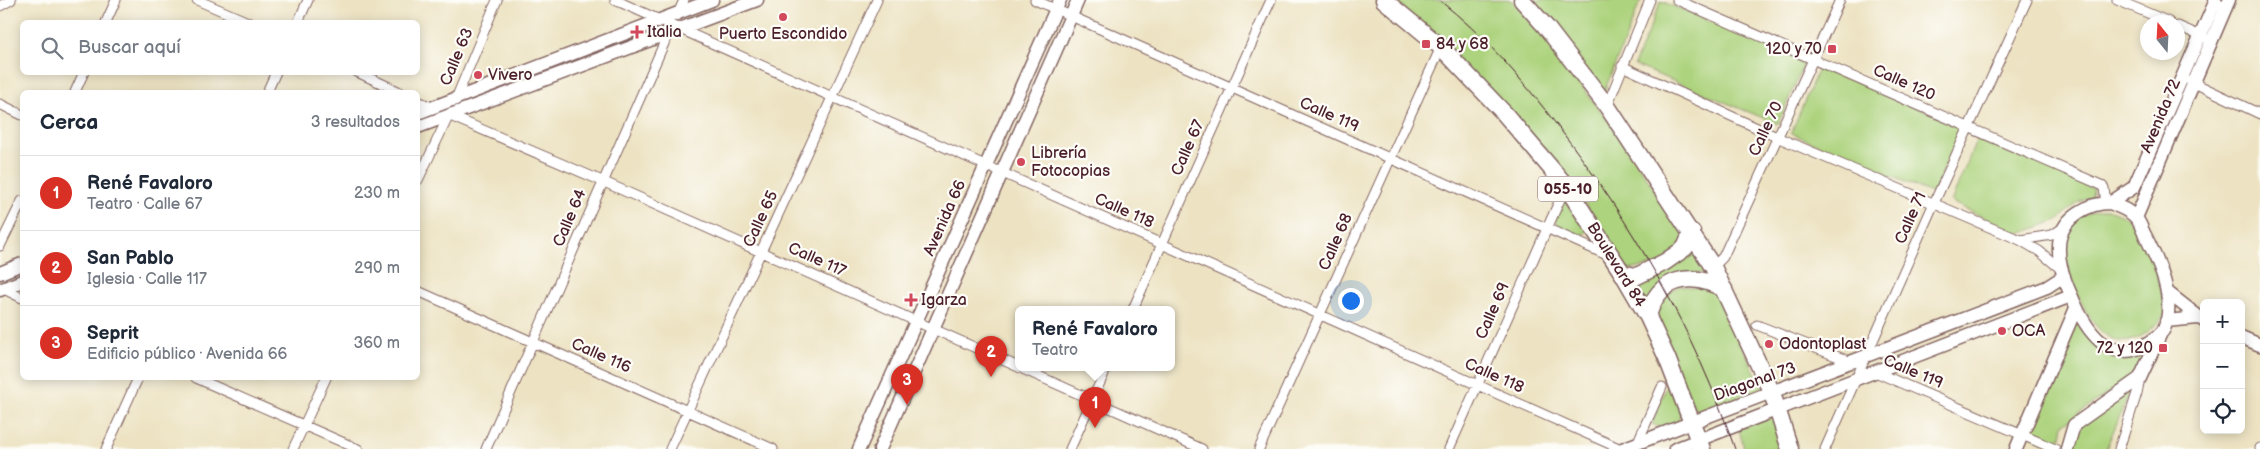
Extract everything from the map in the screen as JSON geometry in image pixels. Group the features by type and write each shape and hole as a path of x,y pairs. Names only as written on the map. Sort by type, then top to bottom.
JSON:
{"highway":[{"name":"Boulevard 84","path":"1384,0 1441,47 1504,113 1566,186 1623,274 1648,317 1667,358 1701,444"},
{"path":"1522,0 1546,27 1607,106 1692,232 1713,267 1772,393 1790,449"},
{"path":"1623,274 1629,277 1637,276 1665,262 1686,248 1692,232"},
{"path":"1648,317 1655,298 1663,288 1675,281 1698,278 1724,289"}],"main road":[{"path":"420,112 712,0"},
{"path":"420,126 674,29 756,0"},
{"name":"Avenida 66","path":"880,449 1078,0"},
{"name":"Avenida 72","path":"2206,38 2216,0"},
{"name":"Avenida 72","path":"2136,218 2188,80 2206,38 2229,0"},
{"name":"Avenida 66","path":"859,449 918,322 1058,5"},
{"name":"Avenida 72","path":"2108,203 2127,194 2134,187 2188,80"},
{"path":"2066,449 2074,425 2140,378 2160,335 2166,322 2167,292 2158,263 2136,218 2124,208 2108,203 2085,209 2073,216 2063,228 2060,246 2063,273 2074,302 2092,335 2111,347 2122,350 2145,345 2160,335"},
{"path":"0,273 20,265"},
{"name":"Diagonal 73","path":"1622,449 1636,446 1692,422 1860,362 2047,287 2063,273"},
{"path":"1,289 20,282"},
{"path":"2167,292 2200,318"},
{"path":"2016,449 2074,302"},
{"name":"Diagonal 73","path":"1675,449 1701,444 1778,410 1876,372 2074,302"},
{"path":"2166,322 2200,319"},
{"path":"2245,339 2260,345"}],"street":[{"path":"0,6 11,0"},
{"path":"107,20 116,0"},
{"path":"197,0 243,20"},
{"path":"299,20 308,0"},
{"name":"Calle 63","path":"420,176 457,98 497,0"},
{"name":"Calle 118","path":"615,0 674,29 834,97 1622,449"},
{"name":"Calle 64","path":"486,449 602,181 674,29 684,0"},
{"name":"Calle 65","path":"670,449 834,97 877,0"},
{"name":"Calle 119","path":"1035,0 1058,5 1071,16 1612,257"},
{"name":"Calle 67","path":"1133,306 1272,0"},
{"path":"1607,106 1650,0"},
{"name":"Calle 120","path":"1677,0 2101,185 2104,188 2108,203"},
{"name":"Calle 70","path":"1713,267 1723,257 1779,138 1840,0"},
{"name":"Calle 71","path":"1825,449 1856,380 1860,362 2027,0"},
{"path":"2117,0 2152,15"},
{"path":"2185,29 2206,38"},
{"name":"Calle 68","path":"1259,449 1441,47"},
{"path":"1622,66 1779,138 2020,240 2044,254 2063,273"},
{"path":"76,90 83,75"},
{"path":"267,90 274,75"},
{"path":"363,75 396,90"},
{"path":"2188,80 2260,114"},
{"name":"Calle 117","path":"420,102 1015,365"},
{"path":"0,104 20,113"},
{"name":"Calle 69","path":"1449,449 1566,186"},
{"path":"0,246 20,205"},
{"path":"2020,240 2052,235 2063,228"},
{"path":"1,289 20,297"},
{"name":"Calle 116","path":"420,292 773,449"},
{"name":"Calle 119","path":"1757,325 1860,362 1876,372 2055,449"},
{"name":"Calle 117","path":"1027,371 1202,449"},
{"path":"1070,449 1105,371"},
{"path":"2119,449 2140,378"},
{"path":"106,449 137,380"},
{"path":"200,380 358,449"},
{"path":"293,449 325,380"},
{"path":"1636,446 1662,387"}],"green space":[{"path":"1393,0 1511,0 1540,32 1609,122 1685,235 1686,242 1659,264 1628,270 1584,202"},
{"path":"1527,0 1641,0 1604,92"},
{"path":"1661,1 1805,61 1778,124 1634,65"},
{"path":"1820,65 1962,127 1933,194 1791,133"},
{"path":"1979,134 2093,188 2092,197 2077,203 2058,220 2019,234 1951,202"},
{"path":"1564,197 1587,232 1581,235 1557,225 1555,218"},
{"path":"2107,209 2129,220 2138,232 2154,266 2166,313 2151,329 2138,338 2125,341 2113,339 2103,333 2093,322 2076,290 2067,260 2067,238 2074,223 2086,214"},
{"path":"1691,248 1705,274 1695,273 1678,276 1665,284 1645,303 1634,283"},
{"path":"1678,286 1708,288 1716,295 1763,388 1697,413 1653,321 1656,304"},
{"path":"2075,320 2088,337 2101,348 2150,348 2135,374 2063,425 2059,449 2057,449 2031,436"},
{"path":"1667,379 1681,413 1678,421 1662,428 1652,424 1666,388"},
{"path":"2131,389 2106,449 2073,449 2077,428"},
{"path":"1775,416 1783,449 1744,449 1739,429"}],"tram line":[{"path":"1439,0 1487,43 1516,74 1584,161 1610,200 1659,279 1681,321 1719,405 1735,449"}],"place":[{"name":"Puerto Escondido","path":"783,17"},
{"name":"Italia","path":"637,32"},
{"name":"84 y 68","path":"1426,44"},
{"name":"120 y 70","path":"1832,49"},
{"name":"Vivero","path":"478,75"},
{"name":"Librería Fotocopias","path":"1021,162"},
{"name":"Igarza","path":"911,300"},
{"name":"OCA","path":"2002,331"},
{"name":"Odontoplast","path":"1769,344"},
{"name":"72 y 120","path":"2163,348"},
{"name":"San Pablo","path":"991,377"},
{"name":"Seprit","path":"907,405"},
{"name":"René Favaloro","path":"1095,428"}]}
